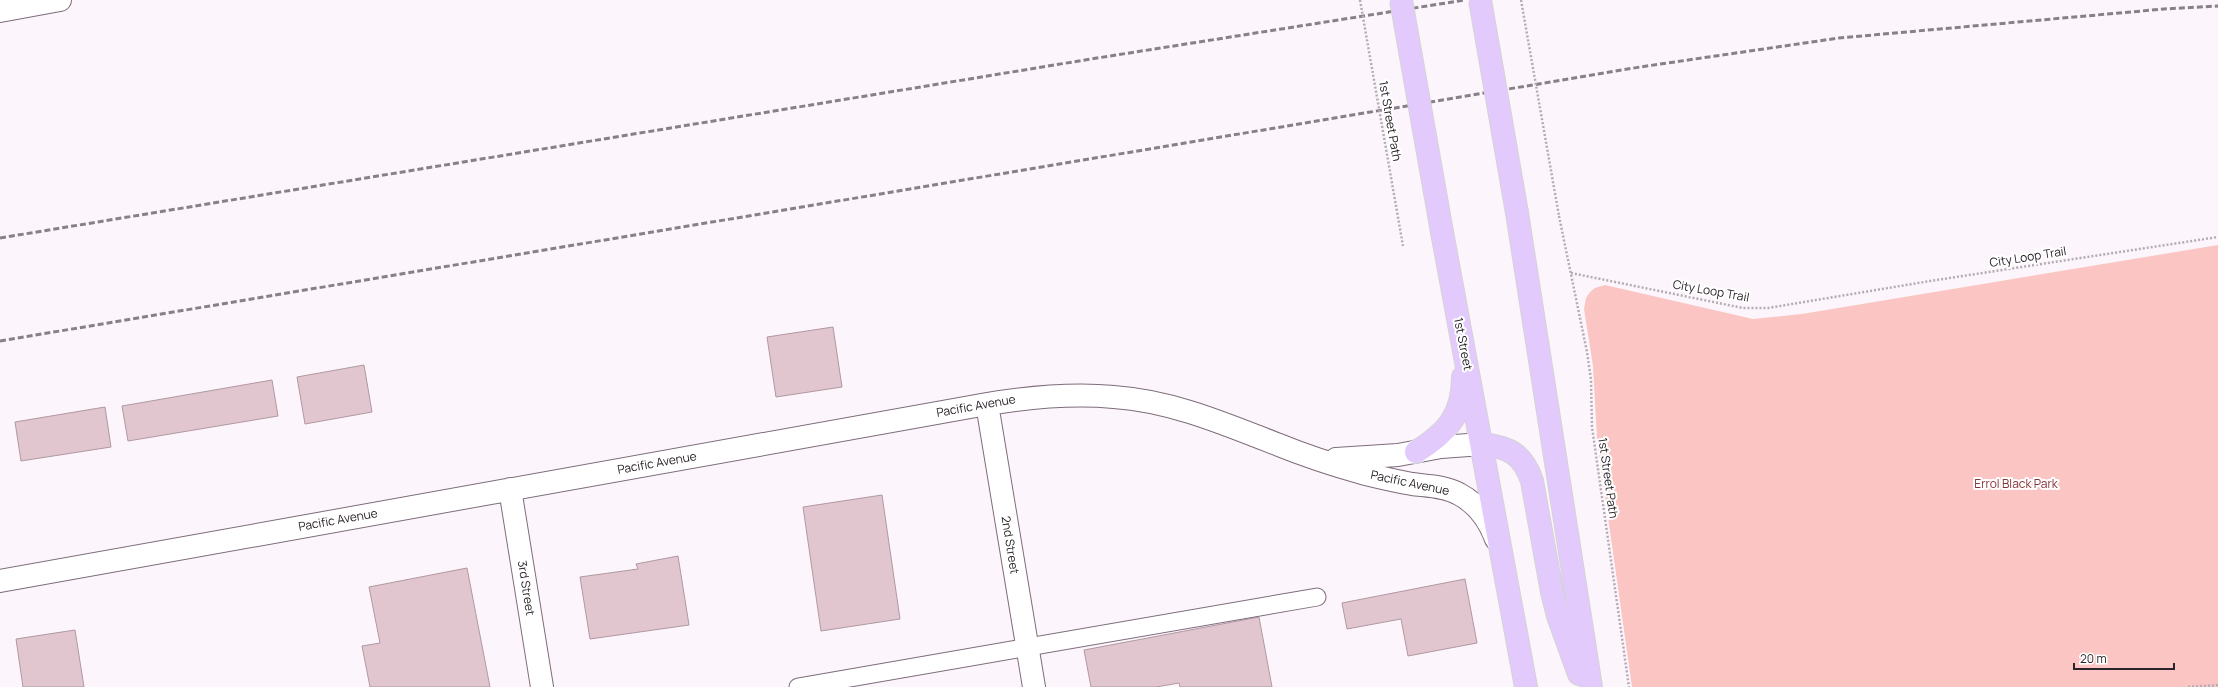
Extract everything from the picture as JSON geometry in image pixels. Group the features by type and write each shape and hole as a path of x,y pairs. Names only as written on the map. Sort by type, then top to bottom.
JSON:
{"main road":[{"name":"1st Street","path":"1401,0 1526,687"},
{"path":"1480,0 1517,213 1591,687"},
{"path":"1416,452 1436,440 1451,424 1459,406 1463,385 1463,346"},
{"path":"1482,444 1497,446 1509,450 1520,458 1527,466 1532,481 1558,616 1584,687"}],"street":[{"path":"0,11 60,0"},
{"name":"Pacific Avenue","path":"0,581 987,404 1041,396 1074,395 1114,397 1160,404 1225,424 1309,457 1386,479 1439,488 1458,493 1472,502 1488,521 1502,555"},
{"name":"2nd Street","path":"987,404 1034,687"},
{"name":"Pacific Avenue","path":"1309,457 1349,459 1398,455 1465,444 1482,444"},
{"name":"3rd Street","path":"510,489 542,687"}],"lane":[{"path":"798,687 1027,646 1317,597"}],"path":[{"name":"1st Street Path","path":"1360,0 1403,246"},
{"path":"1521,0 1559,216 1571,273"},
{"name":"City Loop Trail","path":"1571,273 1743,308 1768,308 1930,281 2218,237"},
{"name":"1st Street Path","path":"1571,273 1588,352 1591,380 1592,427 1629,687"},
{"path":"2188,687 2218,685"}],"green space":[{"name":"Errol Black Park","path":"2218,245 2218,687 1632,687 1597,439 1593,366 1584,309 1586,298 1595,288 1605,285 1753,319 1802,314"}],"building":[{"path":"833,327 842,387 776,397 767,337"},
{"path":"364,365 372,412 305,424 297,377"},
{"path":"272,380 278,416 128,441 122,406"},
{"path":"105,407 111,447 21,461 15,422"},
{"path":"882,495 900,619 821,631 803,507"},
{"path":"678,556 689,625 590,639 580,577 638,569 636,564"},
{"path":"467,568 490,687 370,687 362,646 380,643 369,587"},
{"path":"1465,579 1477,643 1408,656 1401,619 1347,629 1342,603"},
{"path":"1259,617 1272,687 1180,687 1179,683 1156,687 1091,687 1084,650"},
{"path":"75,630 84,687 23,687 16,639"}],"railway":[{"path":"0,238 1091,59 1465,0"},
{"path":"0,341 1640,67 1839,38 2164,9 2218,6"}]}
